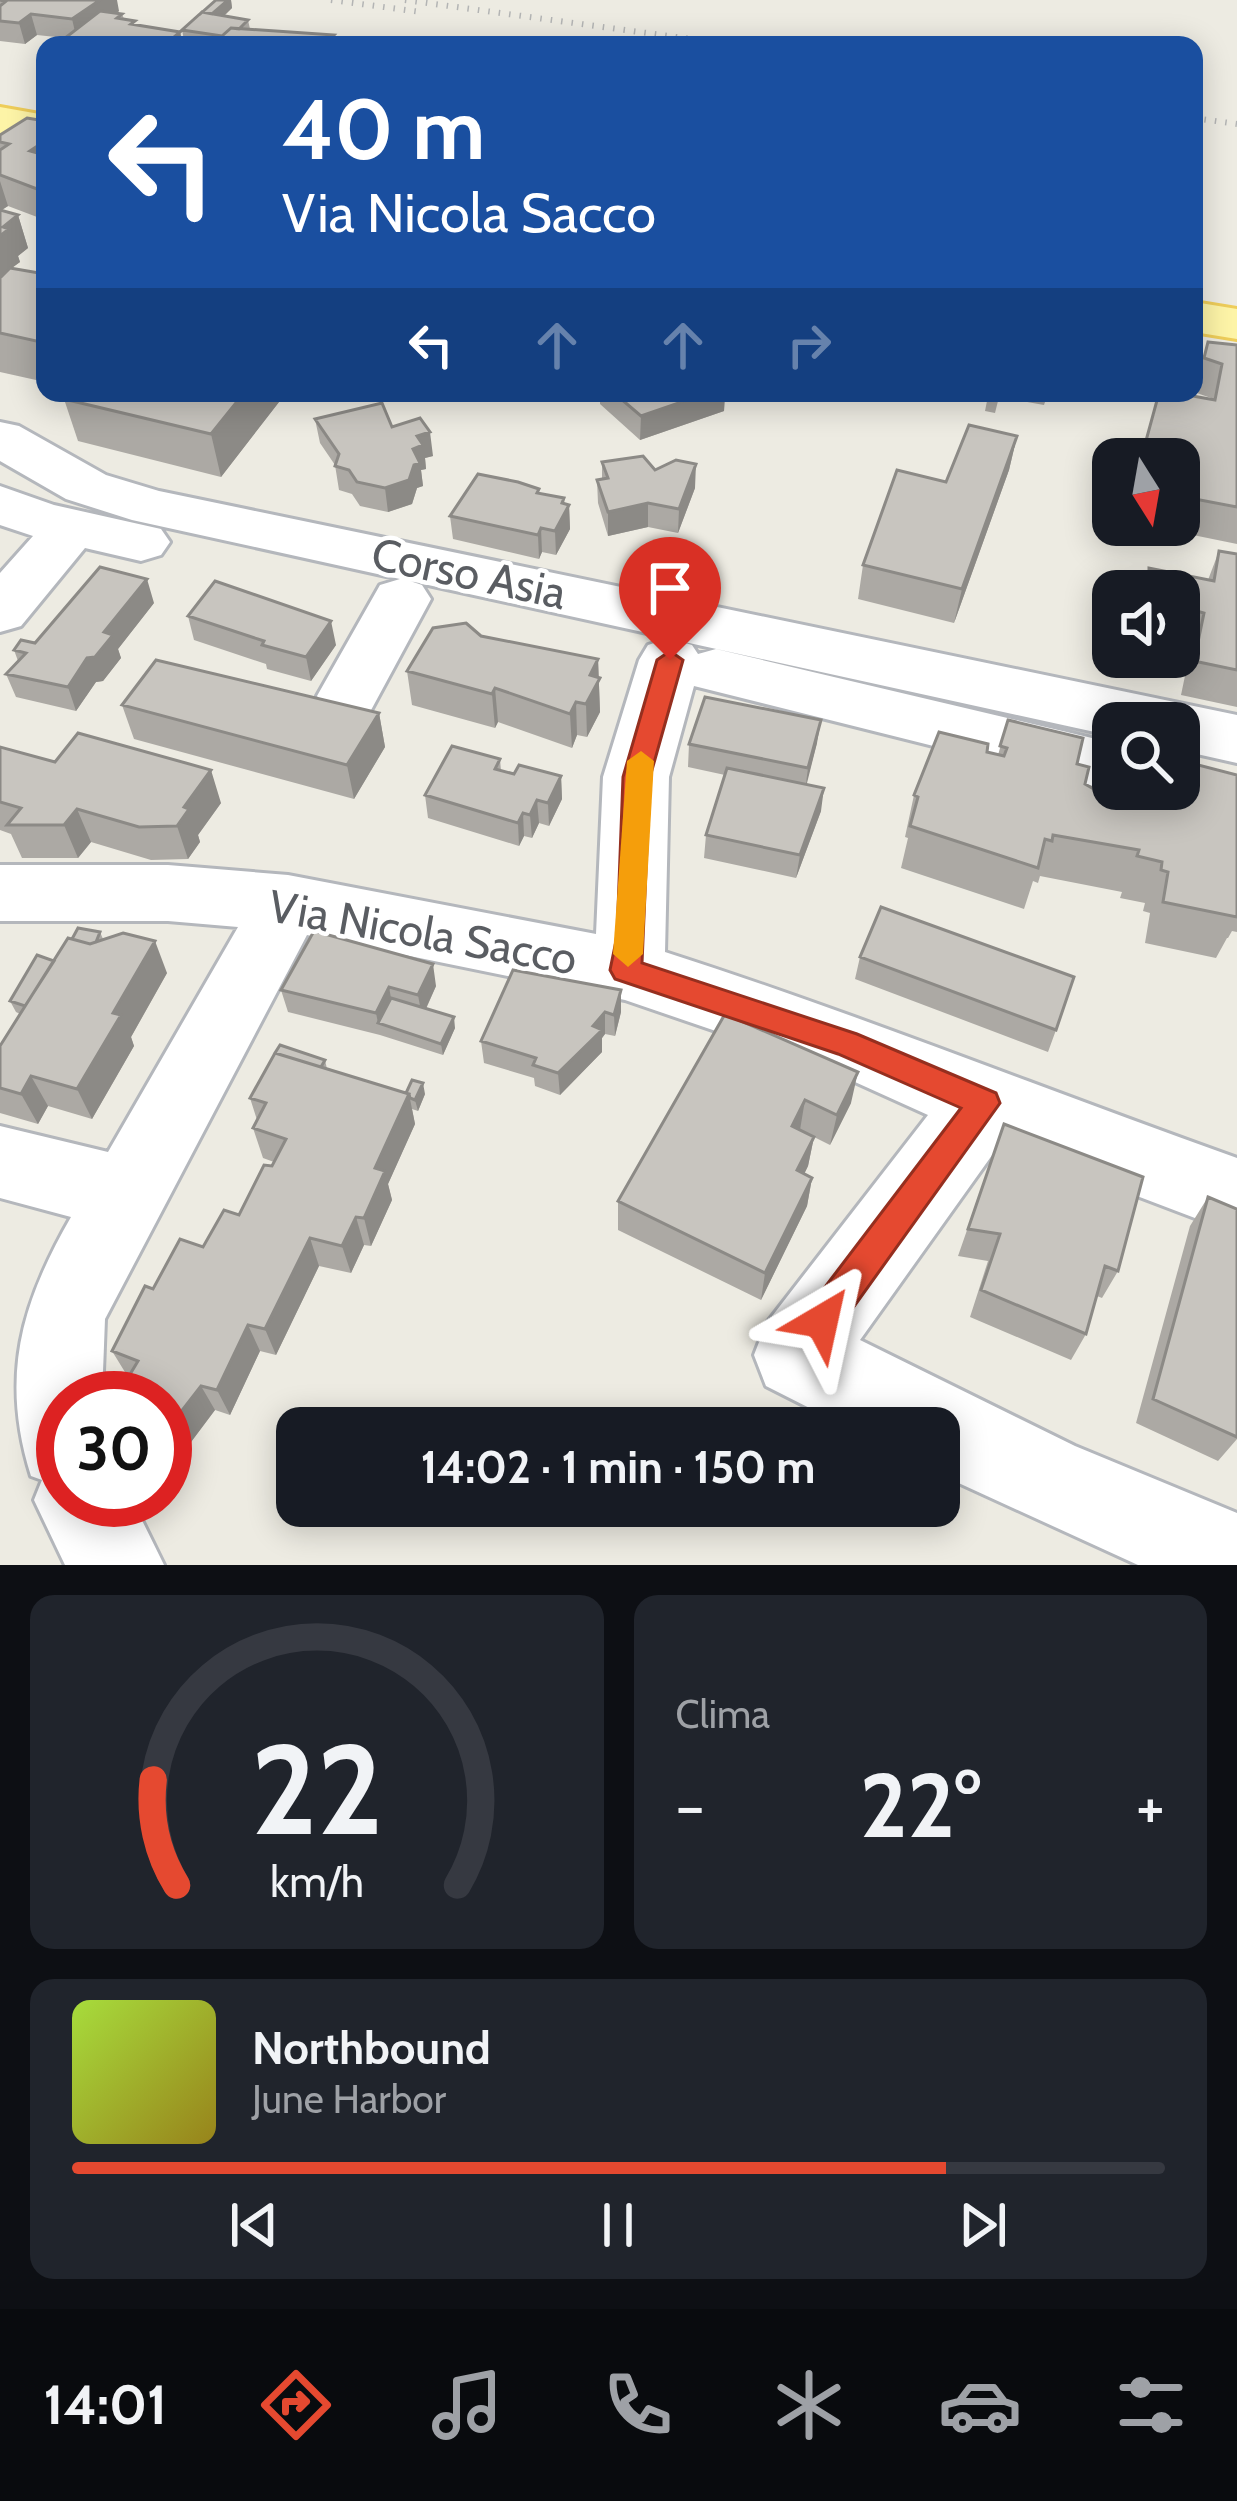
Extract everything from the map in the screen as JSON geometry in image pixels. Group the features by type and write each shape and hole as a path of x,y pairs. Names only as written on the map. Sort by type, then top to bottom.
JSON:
{"main road":[{"path":"0,120 36,126"},
{"path":"1203,318 1237,324"}],"street":[{"name":"Corso Asia","path":"0,438 86,488 152,507 1092,708"},
{"name":"Corso Asia","path":"0,504 72,526 670,660 1092,761"},
{"path":"0,612 72,526"},
{"path":"348,696 401,599"},
{"path":"626,970 632,936 636,777 670,660"},
{"path":"1200,732 1237,740"},
{"path":"1200,787 1237,796"},
{"name":"Via Nicola Sacco","path":"0,893 168,893 288,903 626,970 846,1043 984,1103 1237,1196"},
{"path":"58,1371 63,1313 288,903"},
{"path":"984,1103 797,1355 1043,1478 1237,1560"},
{"path":"0,1162 128,1195"},
{"path":"95,1527 117,1565"}],"building":[{"path":"0,0 100,0 72,19 31,14 19,23 0,21 0,6 5,2"},
{"path":"216,0 228,0 212,14 202,12"},
{"path":"100,11 122,14 117,18 135,21 131,24 180,32 175,36 68,36"},
{"path":"202,12 248,20 222,36 182,30"},
{"path":"231,28 334,35 333,36 222,36"},
{"path":"27,118 36,120 36,147 30,151 36,153 36,189 0,175 0,150 9,144 0,142 0,135"},
{"path":"0,210 18,215 0,236"},
{"path":"10,268 36,272 36,341 0,333 0,278"},
{"path":"1208,342 1237,345 1237,507 1200,500 1200,438 1147,438 1157,402 1215,400 1222,364 1204,358"},
{"path":"77,402 237,402 211,434"},
{"path":"625,402 682,402 641,416"},
{"path":"382,403 392,427 420,418 430,432 417,436 423,445 413,449 420,463 414,465 409,480 385,488 357,482 349,470 335,466 339,454 315,419"},
{"path":"969,425 1017,436 962,589 863,565 897,470 946,482"},
{"path":"643,456 655,470 676,460 696,464 679,509 648,503 608,512 597,480 608,478 602,462"},
{"path":"478,474 539,489 537,493 564,498 562,503 569,505 555,531 541,528 538,535 450,516"},
{"path":"1219,551 1237,554 1237,670 1200,662 1204,613 1200,612 1200,578 1214,581"},
{"path":"100,567 147,579 104,632 113,635 95,657 87,658 68,687 6,674 26,653 14,650 21,640 35,643"},
{"path":"215,581 331,621 306,657 262,645 264,641 188,616"},
{"path":"466,623 481,636 598,659 590,675 600,678 586,704 576,702 570,714 495,688 492,694 407,671 433,628"},
{"path":"156,660 379,713 347,765 122,705"},
{"path":"705,697 821,720 808,768 689,744"},
{"path":"1008,720 1083,738 1077,764 1089,767 1085,784 1092,788 1092,810 1200,810 1200,765 1237,775 1237,917 1163,902 1168,872 1161,870 1162,862 1137,856 1139,850 1053,835 1052,841 1045,839 1038,868 910,826 918,797 914,795 939,732 988,744 987,752 1004,756 1007,748 1000,746"},
{"path":"78,733 211,770 184,807 189,809 177,826 139,827 77,809 64,825 7,825 21,808 0,802 0,747 55,762"},
{"path":"452,746 500,759 495,769 514,774 519,765 561,776 548,803 537,800 530,815 523,813 518,823 425,795"},
{"path":"727,768 824,788 800,855 706,835"},
{"path":"881,907 1074,977 1056,1030 860,957"},
{"path":"78,928 100,932 96,942 72,939"},
{"path":"314,931 433,964 418,995 389,987 376,1013 281,990"},
{"path":"123,933 155,941 113,1013 121,1015 77,1089 31,1076 21,1094 0,1088 0,1046 68,938 90,944"},
{"path":"37,955 54,961 25,1006 10,1001"},
{"path":"513,970 621,990 614,1015 605,1012 593,1026 602,1030 558,1073 533,1065 536,1058 481,1041"},
{"path":"391,998 454,1017 441,1044 378,1023"},
{"path":"725,1014 858,1072 837,1115 805,1100 792,1126 814,1137 797,1170 812,1178 765,1273 618,1201"},
{"path":"280,1045 325,1060 321,1067 275,1053"},
{"path":"275,1053 409,1094 375,1168 385,1171 364,1218 356,1217 342,1246 310,1238 265,1329 248,1325 217,1390 201,1386 192,1398 192,1371 132,1371 138,1361 112,1351 145,1286 153,1289 180,1239 203,1247 224,1210 239,1215 264,1165 272,1166 286,1139 253,1128 266,1103 250,1098"},
{"path":"412,1080 423,1083 415,1100 406,1093"},
{"path":"1004,1124 1143,1177 1118,1271 1105,1266 1086,1334 981,1290 1000,1234 968,1229"},
{"path":"1208,1197 1237,1209 1237,1437 1153,1399"}],"railway":[{"path":"331,0 421,12"},
{"path":"405,0 669,36"},
{"path":"1203,119 1237,124"}],"slow traffic":[{"path":"628,954 636,777 641,761"}],"route":[{"path":"670,660 636,777 632,936 626,970 846,1043 984,1103 822,1321"}]}
